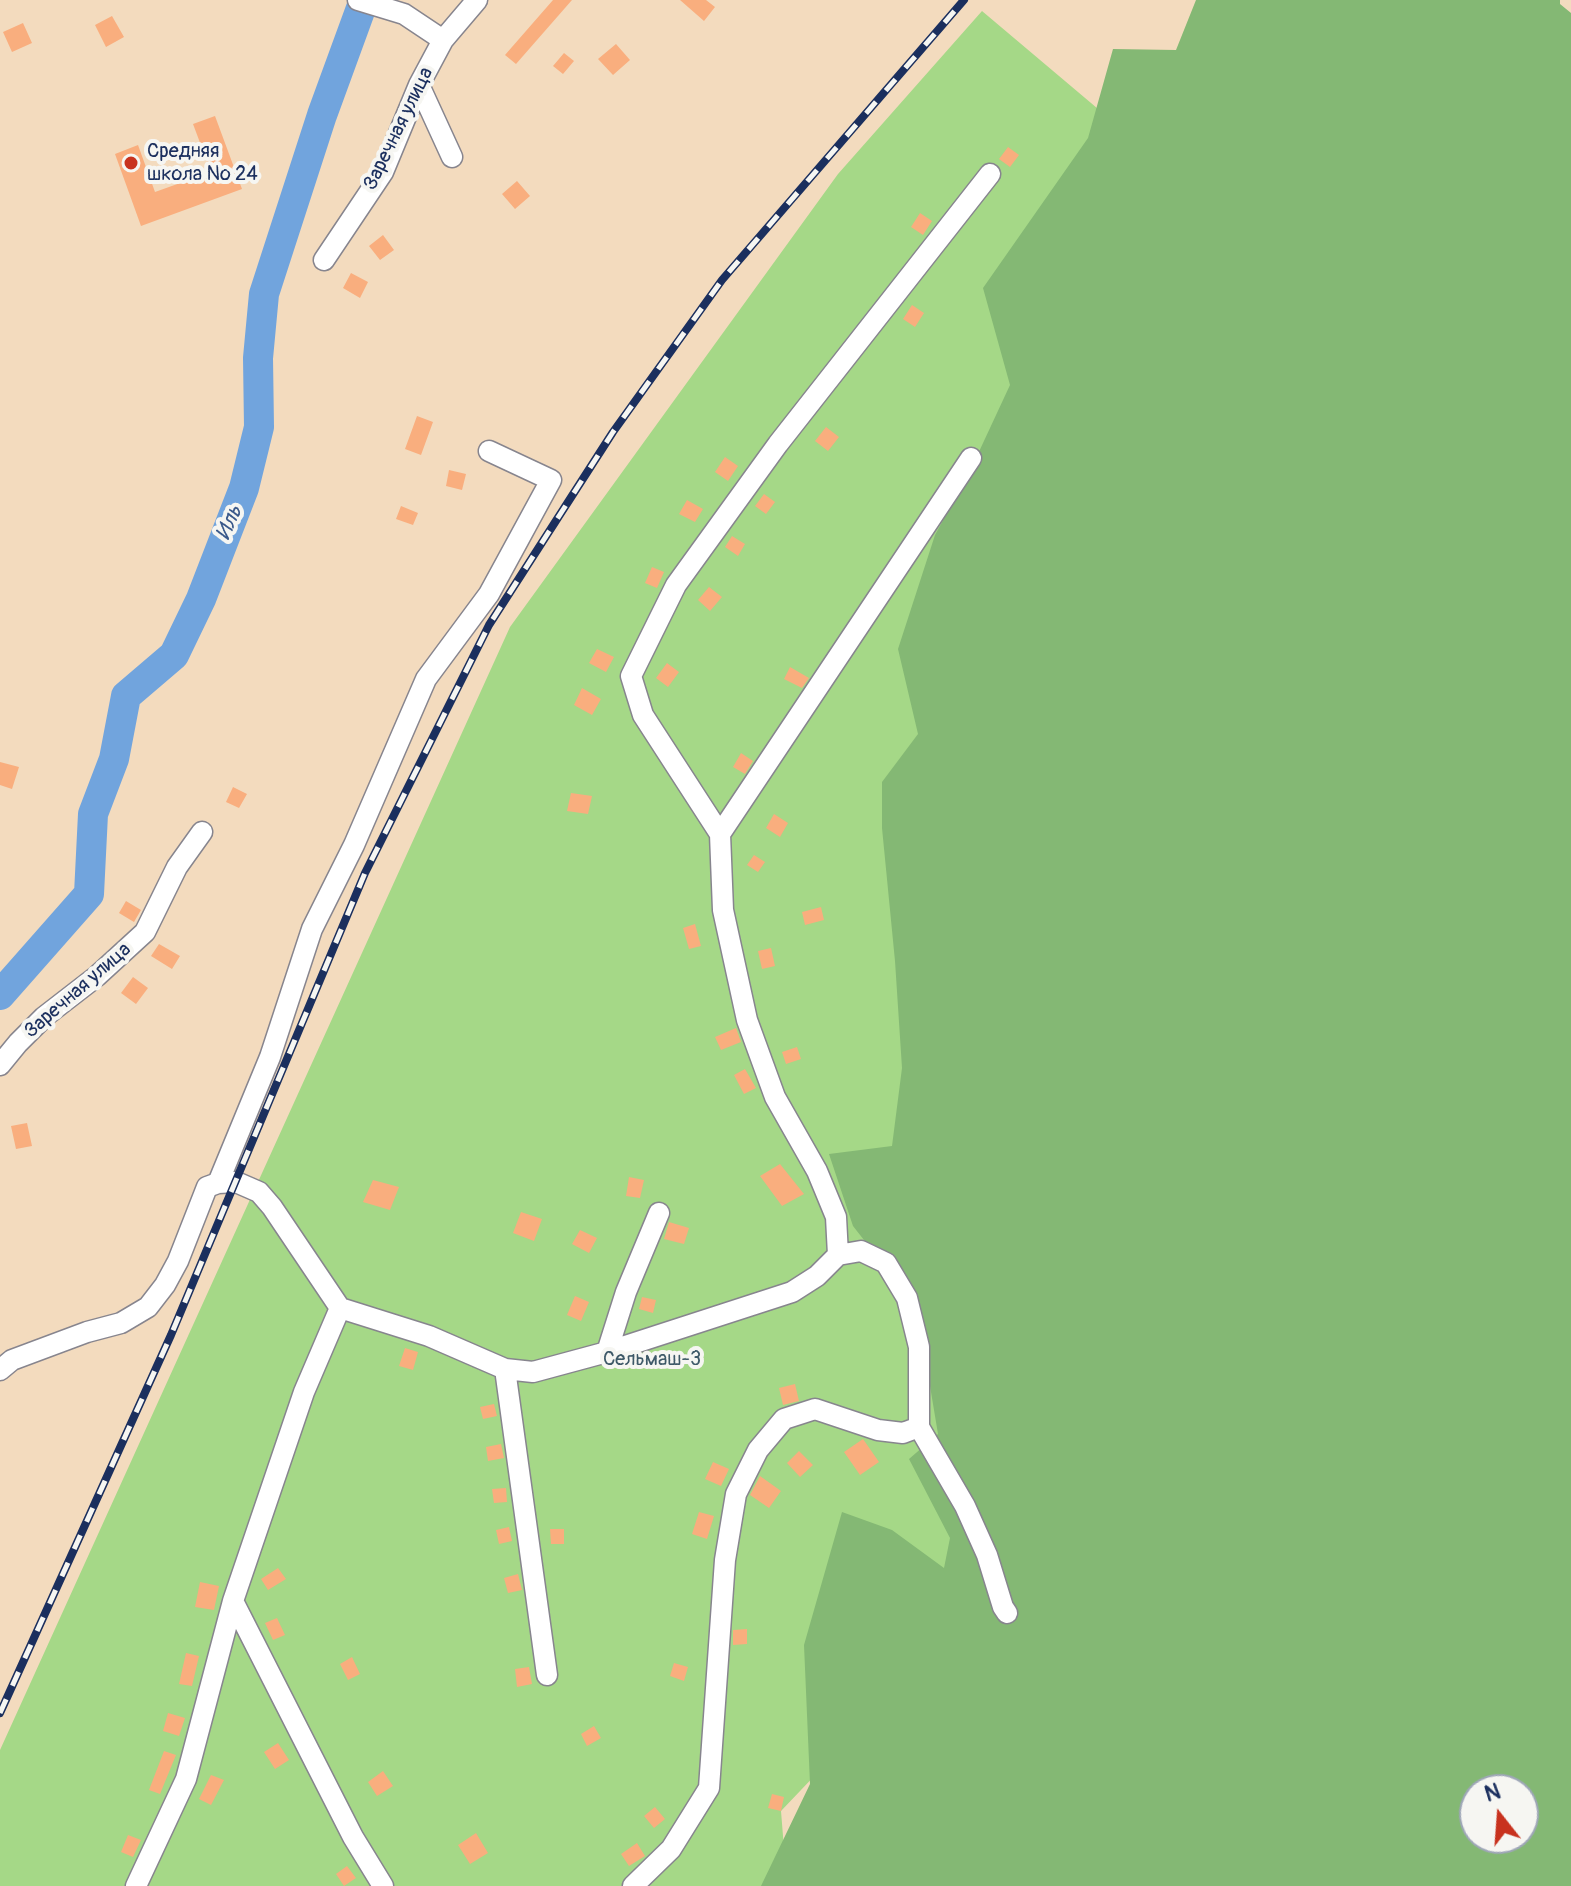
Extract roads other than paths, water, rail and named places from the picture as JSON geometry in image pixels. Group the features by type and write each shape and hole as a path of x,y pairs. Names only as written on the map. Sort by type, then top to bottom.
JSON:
{"street":[{"path":"358,0 404,14 443,40"},
{"name":"Заречная улица","path":"324,260 383,172 419,85 443,40 477,0"},
{"path":"419,85 452,157"},
{"path":"838,1255 836,1217 817,1171 775,1097 747,1020 723,910 720,834 643,715 631,676 676,585 778,444 990,174"},
{"path":"218,1183 270,1057 312,929 354,845 426,679 489,594 551,480 489,451"},
{"path":"720,834 971,458"},
{"name":"Заречная улица","path":"0,1065 44,1017 97,976 145,932 177,867 202,832"},
{"path":"0,1370 12,1360 87,1332 121,1323 148,1307 178,1261 207,1187 218,1183 236,1182 259,1192 340,1308 429,1336 505,1369 533,1372 607,1352 792,1292 817,1276 838,1255 861,1251 886,1263 907,1298 919,1347 919,1427 965,1506 987,1555 1007,1613"},
{"path":"607,1352 626,1292 659,1213"},
{"path":"136,1886 186,1779 233,1601 304,1392 340,1308"},
{"path":"505,1369 547,1675"},
{"path":"633,1886 671,1849 709,1788 725,1560 736,1494 758,1450 784,1419 815,1409 878,1430 903,1433 919,1427"},
{"path":"233,1601 353,1837 383,1886"}],"waterway":[{"name":"Иль","path":"0,995 89,894 93,814 114,759 126,696 174,655 201,599 244,488 259,427 258,358 264,294 322,115 364,0"}],"railway":[{"path":"0,1713 171,1335 365,873 489,625 613,432 722,280 964,0"}],"place":[{"name":"Средняя школа № 24","path":"131,163"}],"park label":[{"name":"Сельмаш-3","path":"652,1360"}]}
